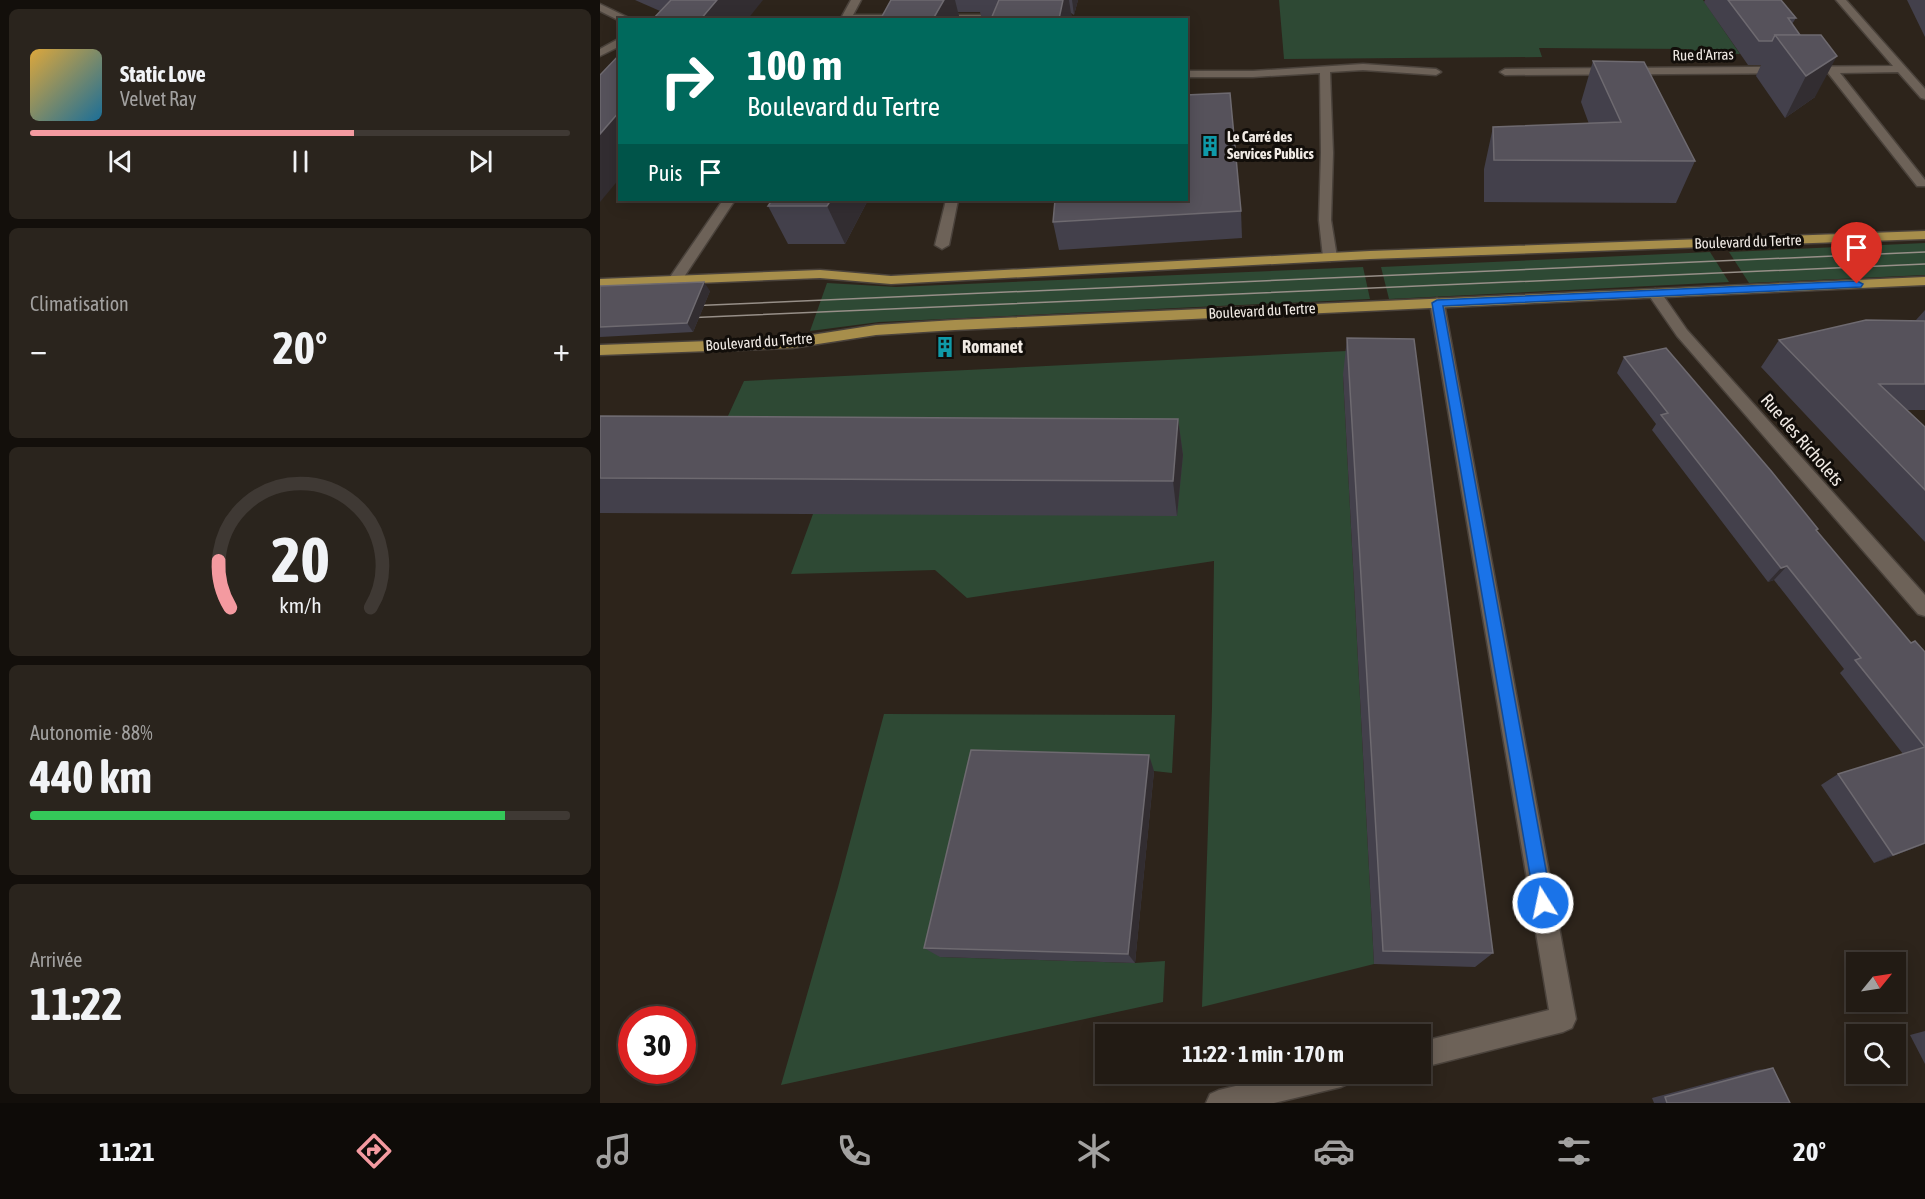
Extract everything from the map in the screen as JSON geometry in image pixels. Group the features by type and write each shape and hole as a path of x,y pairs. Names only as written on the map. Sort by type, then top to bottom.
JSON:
{"main road":[{"name":"Boulevard du Tertre","path":"600,283 820,274 891,280 1330,257 1925,235"},
{"name":"Boulevard du Tertre","path":"600,350 792,343 876,330 933,326 1925,281"}],"street":[{"path":"846,18 856,0"},
{"path":"1841,0 1925,96"},
{"path":"600,7 621,18"},
{"path":"928,18 1022,17"},
{"path":"600,53 618,42"},
{"path":"1188,74 1253,74 1363,67 1436,72"},
{"path":"1325,69 1328,153 1325,220 1330,257"},
{"path":"1831,69 1921,183"},
{"name":"Rue d'Arras","path":"1505,72 1902,69"},
{"path":"675,280 728,201"},
{"path":"942,245 952,201"},
{"name":"Rue des Richolets","path":"1655,294 1682,333 1925,608"},
{"path":"1431,1052 1563,1019 1437,303"},
{"path":"1219,1103 1299,1084"}],"green space":[{"path":"1279,0 1703,0 1740,54 1692,53 1689,49 1539,48 1542,57 1284,59"},
{"path":"1925,243 1925,275 1749,283 1729,252"},
{"path":"1710,252 1729,282 1389,299 1381,267"},
{"path":"1363,267 1370,299 879,322 810,331 827,283 896,287"},
{"path":"1408,348 1343,375 1374,964 1202,1007 1212,708 1214,561 967,598 935,570 791,574 813,514 711,453 744,381"},
{"path":"884,714 1175,715 1172,773 1154,771 941,957 1135,963 1165,961 1163,1002 781,1085 838,887"}],"building":[{"path":"671,0 717,0 702,18 654,18"},
{"path":"891,0 944,0 934,18 881,18"},
{"path":"999,0 1063,0 1059,18 991,18"},
{"path":"1728,0 1781,0 1796,18 1788,18 1800,35 1775,35 1772,41 1759,41"},
{"path":"1775,35 1821,35 1837,56 1806,76"},
{"path":"618,56 618,113 600,134 600,75"},
{"path":"1593,61 1644,62 1695,161 1494,160 1493,127 1621,122"},
{"path":"1230,93 1241,211 1053,222 1055,201 1188,201 1188,95"},
{"path":"771,201 830,201 827,206 768,206"},
{"path":"704,282 687,323 600,327 600,286"},
{"path":"1866,320 1925,321 1925,384 1879,384 1925,427 1925,490 1779,340"},
{"path":"1347,338 1414,339 1493,953 1383,951"},
{"path":"1666,348 1772,472 1818,529 1816,530 1911,643 1915,641 1925,652 1925,747 1855,660 1861,658 1787,566 1781,568 1661,415 1668,413 1624,357"},
{"path":"600,416 1178,419 1173,481 600,478"},
{"path":"1925,747 1925,843 1893,855 1838,774"},
{"path":"971,750 1149,755 1128,954 924,948"},
{"path":"1773,1068 1790,1103 1667,1103 1665,1097"}],"tram line":[{"path":"687,306 1925,252"},
{"path":"684,318 1925,264"}],"place":[{"name":"Le Carré des Services Publics","path":"1210,146"},
{"name":"Romanet","path":"945,347"}],"route":[{"path":"1543,903 1437,303 1857,284"}]}
